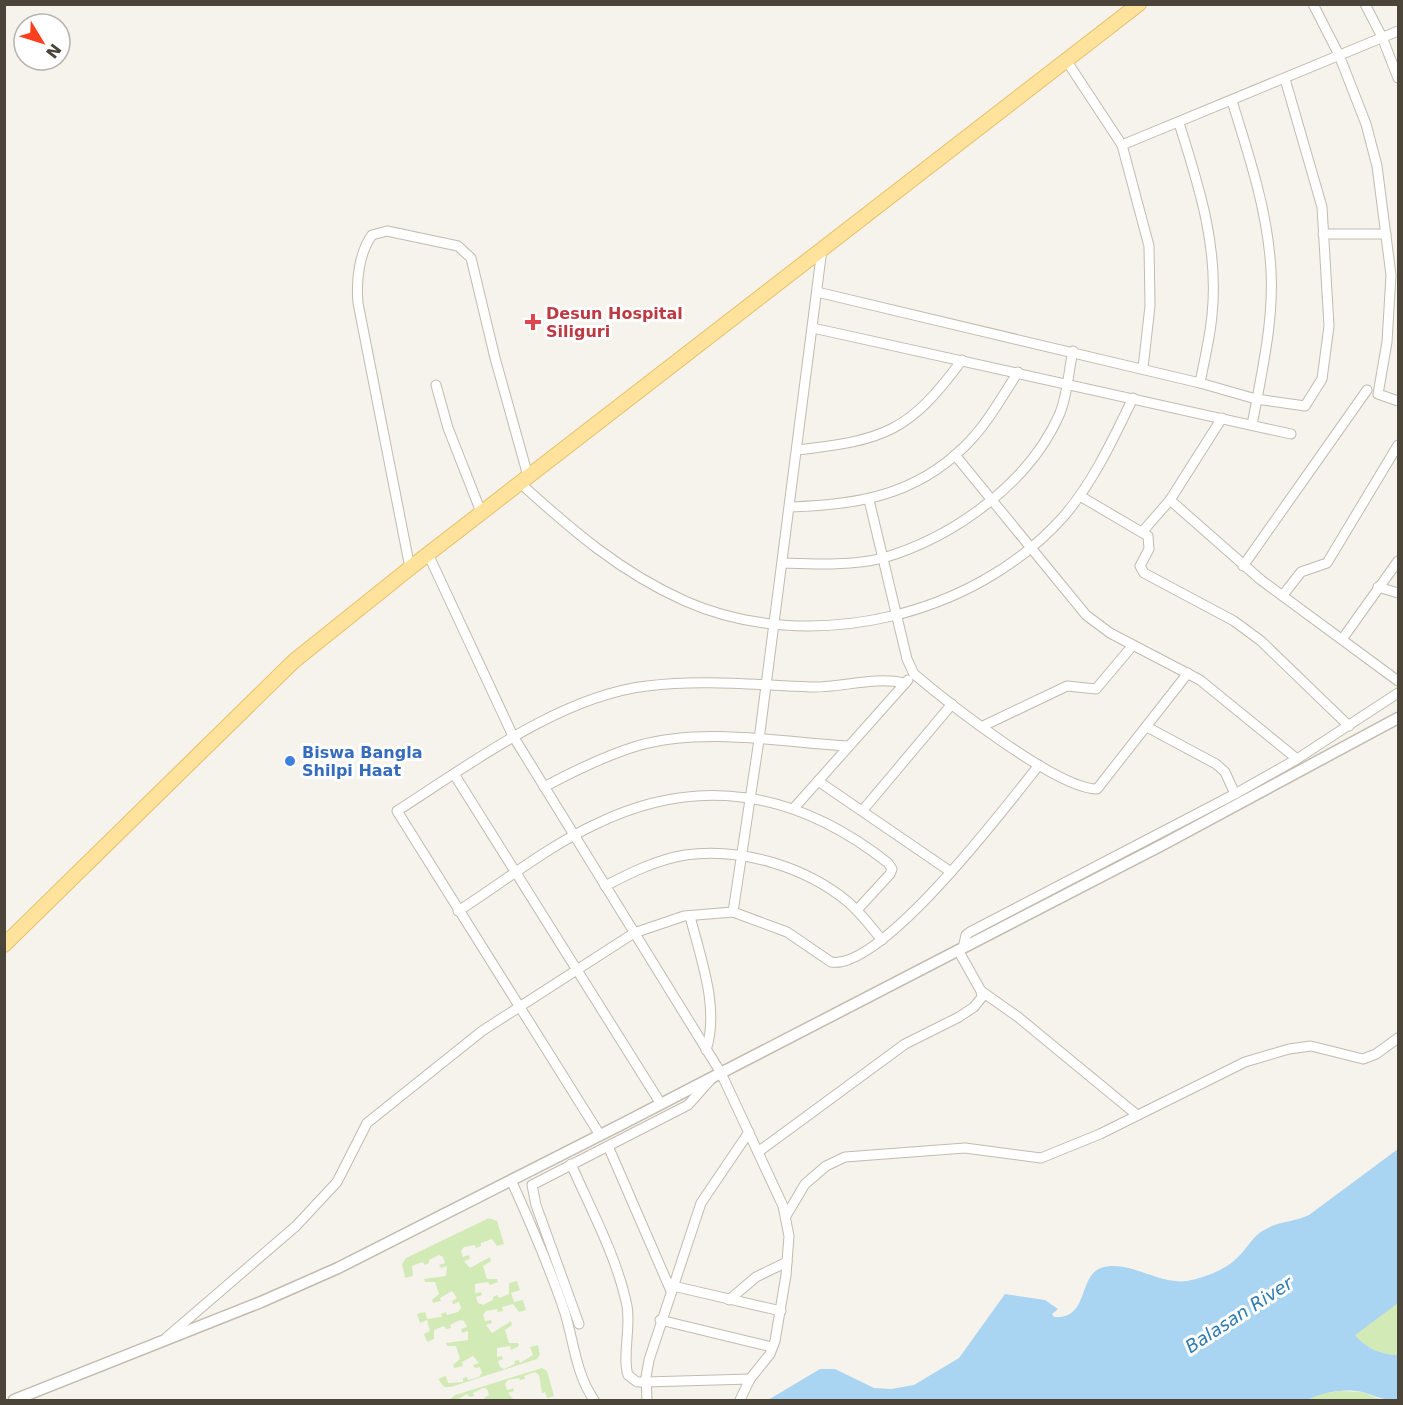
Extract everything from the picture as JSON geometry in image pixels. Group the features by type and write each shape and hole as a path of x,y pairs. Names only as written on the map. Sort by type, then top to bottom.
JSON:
{"main road":[{"path":"4,945 287,668 481,512 1139,4"}],"street":[{"path":"1313,4 1339,55 1366,124 1377,166 1386,234 1395,275 1378,394 1398,401"},
{"path":"1365,4 1382,37 1398,78"},
{"path":"1122,145 1398,31"},
{"path":"1066,60 1122,145 1149,246 1150,306 1143,368"},
{"path":"817,292 1143,368 1256,399 1305,406 1322,379 1329,326 1322,207 1285,79"},
{"path":"1232,101 1261,196 1271,259 1269,331 1252,425"},
{"path":"1179,123 1204,204 1213,262 1212,315 1200,383"},
{"path":"410,568 358,303 358,276 367,242 372,235 387,231 458,246 471,258 524,479 592,547 686,601 740,619 774,626 814,626 896,614 932,604 971,587 1011,562 1059,521 1080,496 1101,463 1133,398"},
{"path":"1323,234 1386,234"},
{"path":"733,912 759,740 822,249"},
{"path":"813,328 1291,434"},
{"path":"782,563 826,563 882,558 944,532 993,500 1039,448 1060,413 1070,384 1069,369 1073,351"},
{"path":"797,450 861,442 907,421 932,398 962,360"},
{"path":"790,507 869,500 922,478 956,455 987,420 1018,372"},
{"path":"436,385 447,428 481,512"},
{"path":"1243,566 1367,390"},
{"path":"1143,531 1170,500 1222,418"},
{"path":"1283,595 1301,572 1327,564 1398,446"},
{"path":"956,455 1029,548 1086,615 1110,633 1200,680 1297,759"},
{"path":"1080,496 1143,531 1150,542 1140,566 1144,573 1234,621 1261,641 1349,726"},
{"path":"869,500 907,659 914,674 952,704 1039,765 1084,786 1097,789 1188,673"},
{"path":"1170,500 1243,566 1398,681"},
{"path":"428,554 513,736 706,1050 717,1075 749,1132 786,1216 789,1236 782,1311 772,1347 750,1379 740,1401"},
{"path":"1343,638 1398,561"},
{"path":"1378,587 1398,593"},
{"path":"983,726 1067,686 1096,689 1133,645"},
{"path":"794,808 914,674"},
{"path":"600,1136 397,811 513,736 599,698 644,686 707,681 817,687 883,680 905,683"},
{"path":"1137,1115 1018,1017 981,991 961,949 966,935 1235,794 1297,759 1398,693"},
{"path":"863,810 952,704"},
{"path":"14,1401 338,1268 600,1136 961,949 1398,718"},
{"path":"1147,727 1216,764 1225,772 1235,794"},
{"path":"544,787 601,758 650,743 694,738 848,746"},
{"path":"162,1341 296,1226 337,1182 368,1123 482,1031 519,1006 634,933 690,916 733,912 787,932 831,962 843,962 882,940 902,924 951,872 1039,765"},
{"path":"454,774 661,1104"},
{"path":"818,781 951,872"},
{"path":"458,911 574,836 603,820 659,801 693,797 751,796 794,808 850,834 888,862 892,869 890,874 857,910"},
{"path":"605,886 633,871 676,857 696,854 742,855 816,880 857,910 882,940"},
{"path":"690,916 711,1015 711,1036 706,1050"},
{"path":"758,1152 905,1044 974,1007 980,1001 981,991"},
{"path":"786,1216 805,1184 826,1167 845,1157 965,1148 1041,1158 1100,1134 1245,1062 1288,1049 1317,1047 1363,1059 1376,1054 1398,1038"},
{"path":"579,1324 531,1191 536,1181 688,1105 717,1075"},
{"path":"647,1401 645,1382 660,1320 701,1203 749,1132"},
{"path":"608,1146 672,1289"},
{"path":"571,1164 625,1295 629,1321 627,1371 636,1382 750,1379"},
{"path":"511,1180 540,1245 565,1315 580,1372 594,1401"},
{"path":"729,1300 749,1282 787,1262"},
{"path":"672,1289 782,1311"},
{"path":"660,1320 772,1347"}],"green space":[{"path":"489,1218 497,1221 504,1244 497,1246 492,1239 481,1243 481,1246 476,1248 475,1245 464,1247 461,1251 463,1257 469,1255 470,1259 464,1261 470,1268 490,1257 491,1261 483,1266 487,1279 497,1279 498,1282 490,1285 488,1282 475,1284 475,1293 481,1292 482,1295 476,1297 478,1303 483,1305 497,1295 499,1298 509,1294 509,1283 517,1281 520,1290 511,1293 514,1302 523,1300 526,1310 519,1312 513,1304 502,1307 503,1311 498,1312 497,1309 486,1311 483,1315 485,1321 491,1320 492,1323 486,1325 492,1333 511,1321 512,1325 505,1330 509,1343 518,1343 519,1346 511,1350 510,1346 497,1348 497,1357 502,1356 503,1359 498,1361 500,1367 504,1369 515,1364 514,1361 519,1360 520,1363 533,1355 530,1347 538,1345 540,1355 537,1359 451,1387 444,1387 438,1379 446,1376 448,1383 463,1382 463,1378 467,1377 468,1380 479,1377 482,1373 480,1367 475,1368 473,1365 479,1363 473,1356 462,1362 463,1366 454,1368 453,1365 460,1359 456,1346 447,1346 446,1343 468,1340 468,1331 462,1333 461,1329 467,1327 464,1321 460,1320 450,1325 451,1328 446,1329 444,1326 434,1330 434,1339 427,1342 424,1334 430,1331 427,1320 420,1323 417,1314 425,1312 427,1319 442,1317 441,1314 458,1312 461,1308 459,1302 453,1304 452,1301 457,1298 452,1291 440,1298 441,1301 433,1303 432,1300 439,1294 435,1282 425,1282 424,1279 446,1276 447,1266 441,1268 439,1265 445,1263 443,1257 439,1255 425,1265 423,1262 412,1266 413,1276 405,1278 402,1264 406,1258"},
{"path":"1398,1303 1398,1355 1374,1350 1355,1335 1358,1331"},
{"path":"542,1368 547,1371 554,1396 547,1398 545,1392 542,1393 539,1375 535,1372 524,1376 525,1379 508,1380 505,1384 507,1390 513,1388 514,1391 508,1393 514,1400 485,1400 484,1398 489,1395 487,1389 483,1388 473,1393 474,1396 469,1397 467,1394 457,1400 449,1400 455,1395"},
{"path":"1340,1391 1361,1392 1382,1400 1307,1400 1319,1394"}],"water":[{"name":"Balasan River","path":"1398,1149 1398,1303 1355,1335 1374,1350 1398,1355 1398,1400 1348,1390 1327,1393 1307,1400 768,1400 820,1369 835,1369 874,1388 891,1389 914,1385 959,1358 1005,1294 1045,1300 1058,1309 1052,1314 1054,1317 1065,1316 1073,1312 1089,1279 1101,1268 1122,1267 1176,1281 1207,1276 1232,1262 1261,1232 1276,1224 1309,1215"}],"place":[{"name":"Desun Hospital Siliguri","path":"533,322"},
{"name":"Biswa Bangla Shilpi Haat","path":"290,761"}]}
